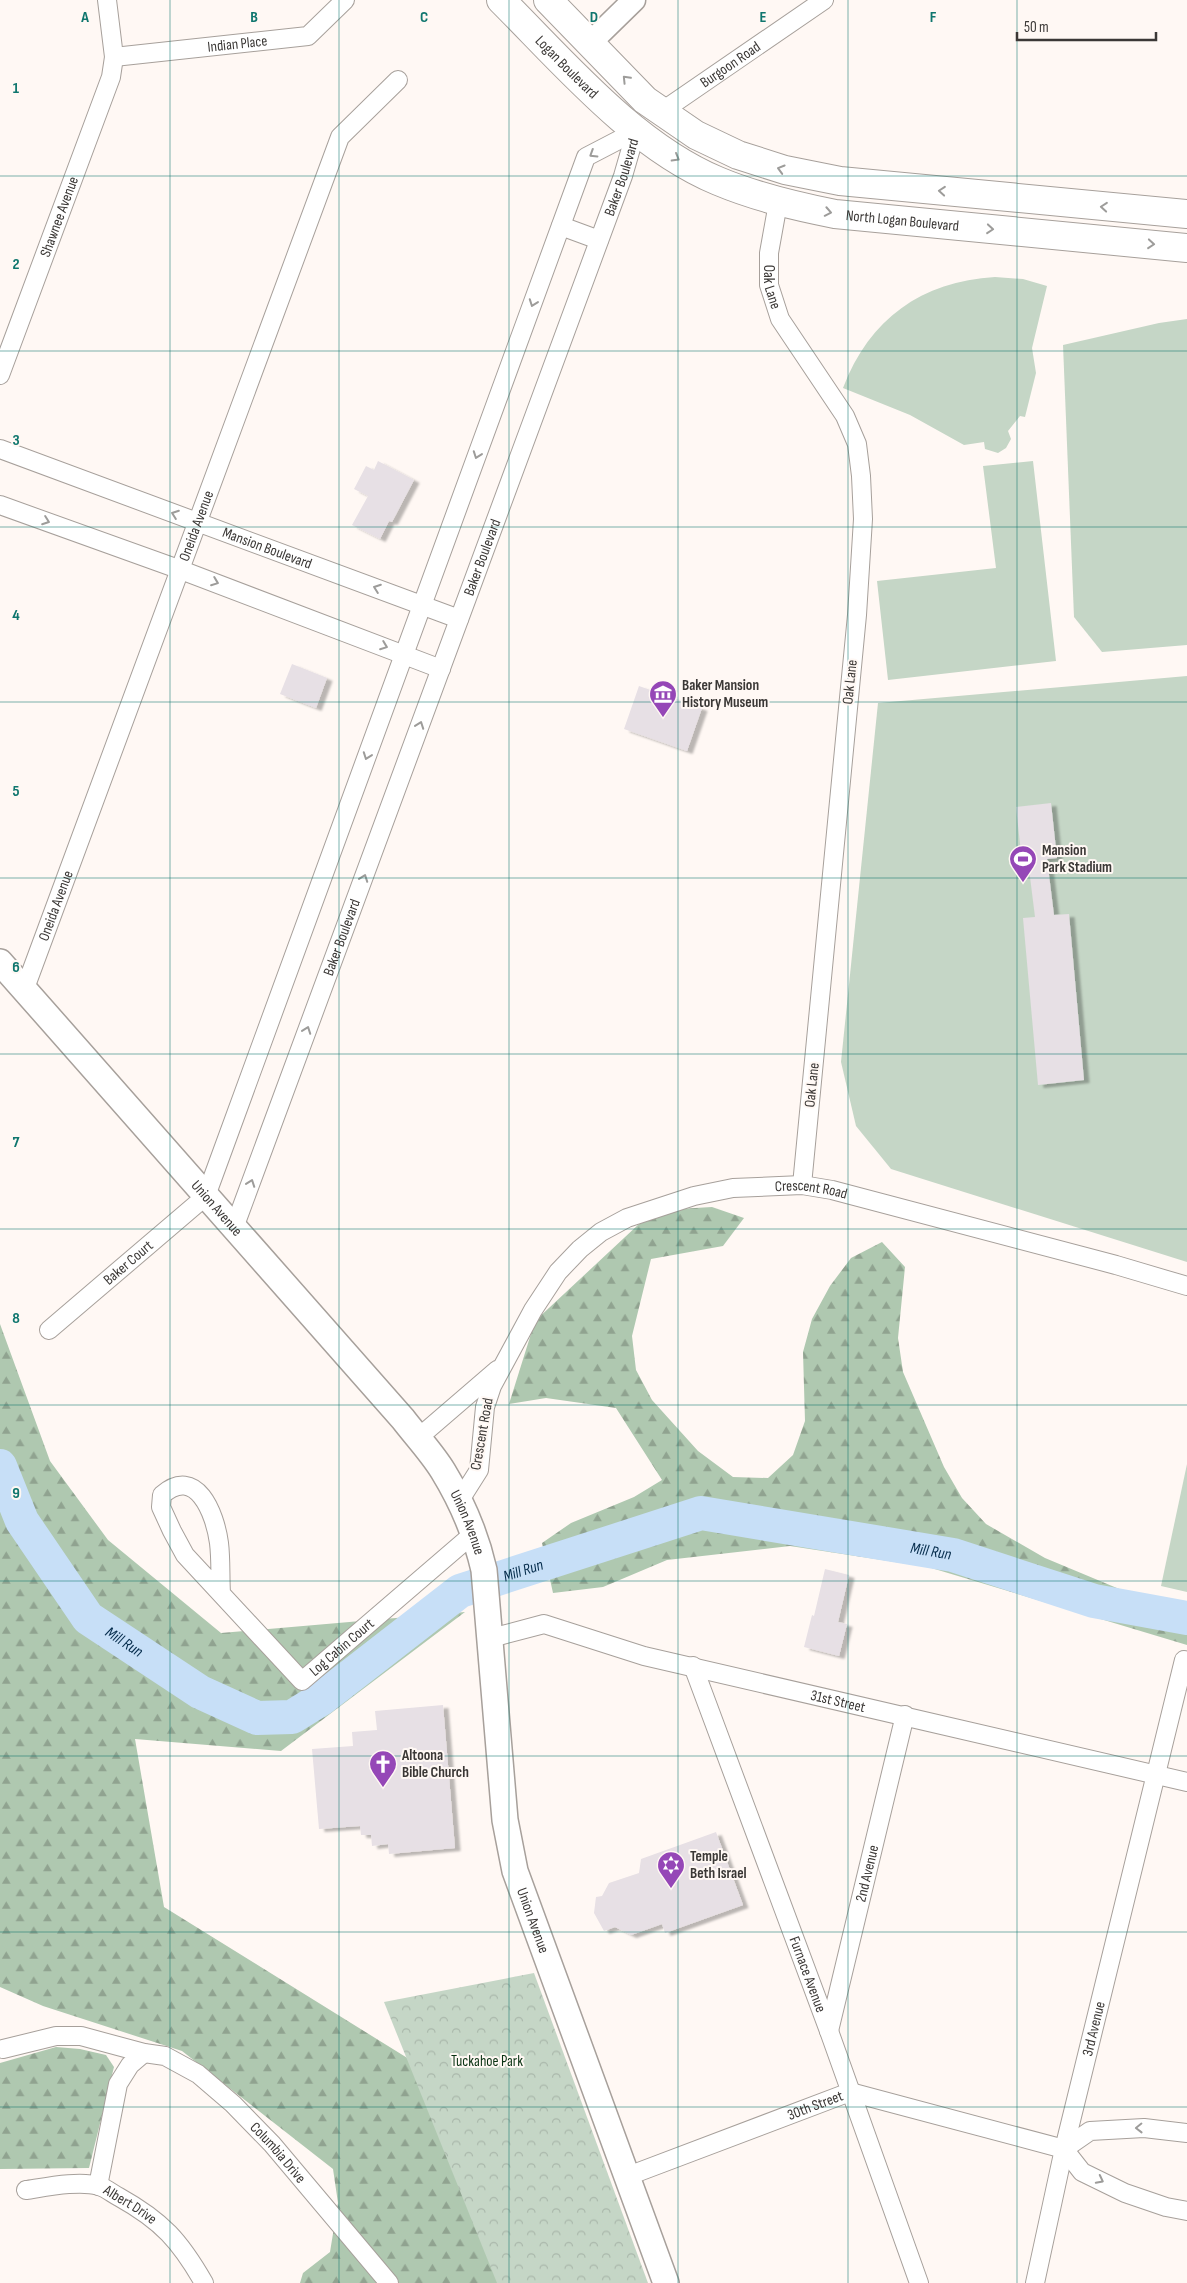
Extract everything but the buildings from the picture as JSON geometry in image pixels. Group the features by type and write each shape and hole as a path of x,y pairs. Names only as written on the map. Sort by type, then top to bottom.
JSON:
{"main road":[{"name":"Logan Boulevard","path":"501,0 603,102 636,131"},
{"name":"Logan Boulevard","path":"548,0 645,100 661,112"},
{"path":"636,131 661,112 696,136 738,155 785,170 813,176 901,188 1187,214"},
{"name":"North Logan Boulevard","path":"636,131 670,154 717,181 778,203 835,214 1187,248"},
{"name":"Union Avenue","path":"0,962 403,1419 442,1469 460,1500 484,1570 505,1820 515,1871 666,2283"}],"street":[{"name":"Shawnee Avenue","path":"0,375 111,77 114,57 107,0"},
{"name":"Indian Place","path":"114,57 308,36 345,0"},
{"path":"590,42 634,0"},
{"name":"Burgoon Road","path":"661,112 824,0"},
{"name":"Oneida Avenue","path":"24,991 340,137 398,80"},
{"name":"Baker Boulevard","path":"206,1196 586,156 636,131"},
{"name":"Baker Boulevard","path":"234,1228 623,176 636,131"},
{"name":"Oak Lane","path":"778,203 769,253 769,285 780,319 845,416 857,444 863,519 857,615 802,1185"},
{"path":"561,226 599,240"},
{"name":"Mansion Boulevard","path":"0,449 459,619"},
{"path":"0,505 181,570 441,669"},
{"name":"Crescent Road","path":"460,1500 479,1470 485,1407 501,1367 532,1310 558,1272 580,1249 602,1232 627,1218 694,1196 733,1188 802,1185 832,1190 1116,1265 1187,1286"},
{"name":"Baker Court","path":"49,1330 206,1196"},
{"name":"Crescent Road","path":"418,1438 501,1367"},
{"name":"Log Cabin Court","path":"221,1593 218,1541 209,1510 199,1491 187,1485 172,1486 162,1495 161,1507 185,1554 302,1681 473,1534"},
{"name":"31st Street","path":"491,1638 544,1624 644,1656 905,1715 1187,1782"},
{"name":"3rd Avenue","path":"1034,2283 1064,2148 1184,1660"},
{"name":"Furnace Avenue","path":"693,1666 829,2031 919,2283"},
{"name":"2nd Avenue","path":"829,2031 905,1715"},
{"name":"Columbia Drive","path":"3,2049 56,2036 80,2036 144,2053 165,2056 198,2074 234,2104 272,2144 389,2283"},
{"path":"98,2186 118,2084 130,2065 144,2053"},
{"name":"30th Street","path":"628,2176 850,2092 1064,2148"},
{"path":"1187,2133 1144,2128 1090,2130 1064,2148 1082,2172 1125,2193 1166,2207 1187,2211"},
{"name":"Albert Drive","path":"26,2190 62,2185 98,2186 133,2205 153,2219 176,2240 204,2283"}],"green space":[{"path":"995,277 1023,279 1047,286 1032,348 1036,373 1025,417 1020,416 1008,431 1011,439 1006,448 998,453 985,449 984,442 964,445 910,415 843,388 854,363 868,342 883,323 901,308 922,296 944,287 968,280"},
{"path":"1187,319 1187,645 1102,652 1074,617 1063,345 1159,323"},
{"path":"1033,461 1056,661 888,680 877,581 996,568 983,466"},
{"name":"Mansion Park Stadium","path":"1187,676 1187,1262 891,1169 856,1126 841,1062 878,703"},
{"path":"712,1207 744,1218 723,1246 651,1259 632,1336 636,1370 652,1400 698,1451 733,1477 768,1478 793,1455 805,1421 803,1352 812,1319 830,1286 851,1258 882,1242 905,1267 898,1338 903,1372 944,1467 962,1498 986,1524 1045,1558 1136,1596 1187,1606 1187,1645 928,1567 790,1546 667,1560 603,1587 553,1593 542,1543 571,1523 634,1497 662,1480 616,1408 546,1398 509,1404 535,1321 639,1224 678,1209"},
{"path":"0,1324 50,1461 108,1540 221,1633 465,1612 281,1751 135,1739 164,1907 409,2059 613,2283 300,2283 303,2273 330,2252 338,2203 333,2169 182,2051 43,2006 0,1987"},
{"path":"1187,1464 1187,1592 1161,1586"},
{"name":"Tuckahoe Park","path":"534,1973 648,2283 497,2283 384,2002"},
{"path":"56,2047 80,2049 106,2055 114,2067 89,2168 0,2169 0,2063"}],"waterway":[{"name":"Mill Run","path":"0,1466 22,1521 88,1618 200,1692 257,1718 292,1717 321,1699 460,1591 701,1513 953,1555 1094,1601 1187,1618"}],"place":[{"name":"Baker Mansion History Museum","path":"663,718"},
{"name":"Mansion Park Stadium","path":"1023,883"},
{"name":"Altoona Bible Church","path":"383,1788"},
{"name":"Temple Beth Israel","path":"671,1889"}]}
